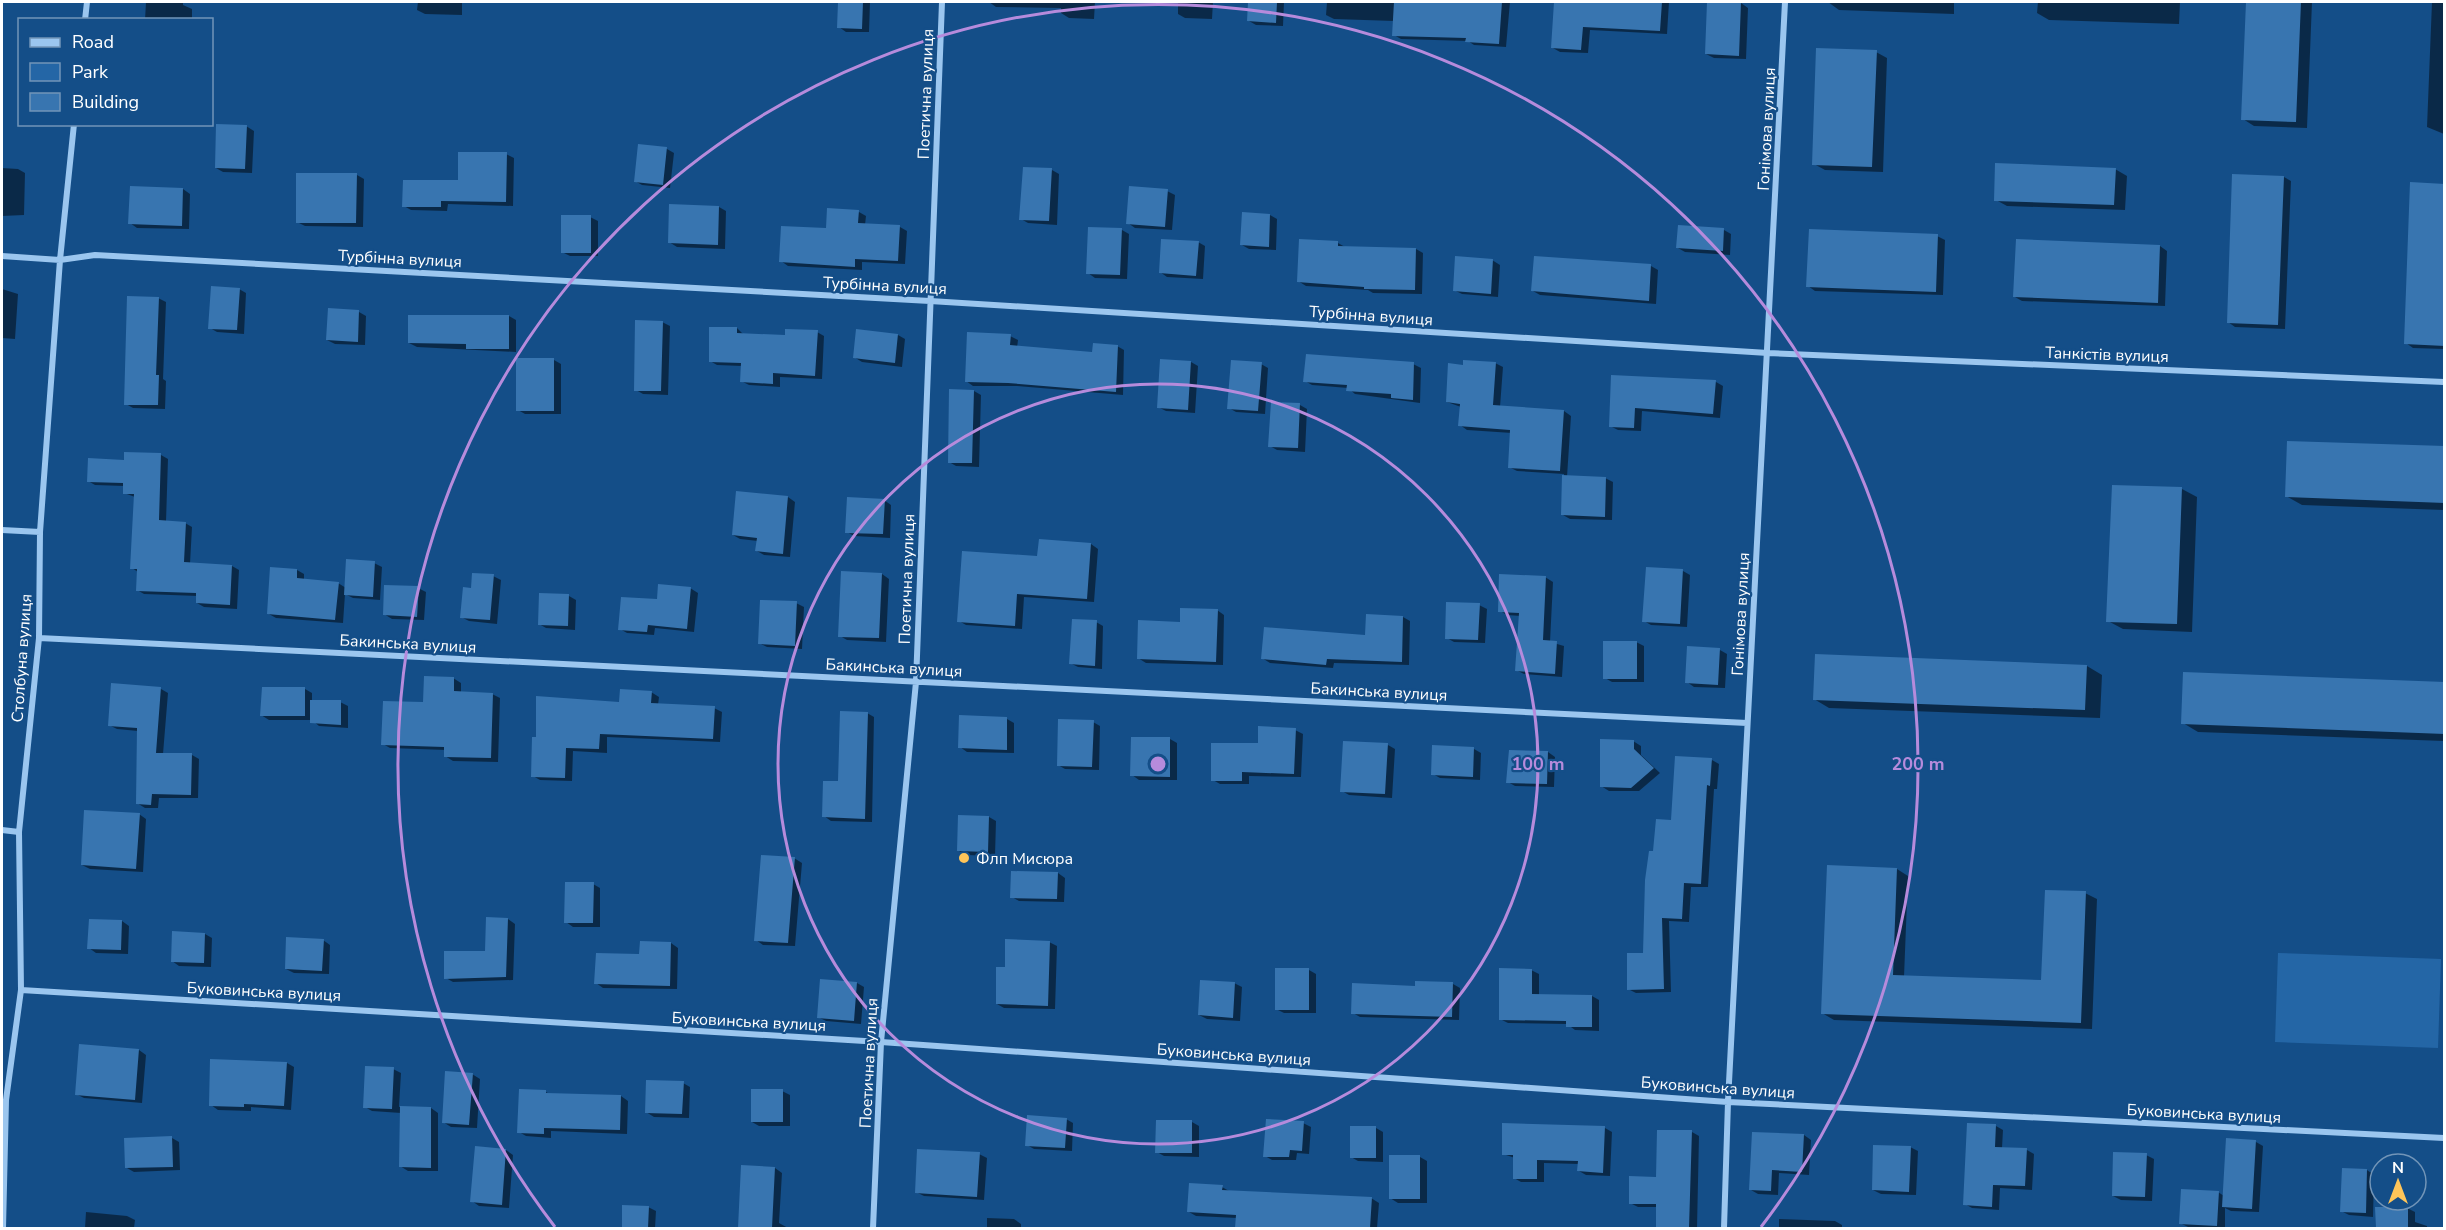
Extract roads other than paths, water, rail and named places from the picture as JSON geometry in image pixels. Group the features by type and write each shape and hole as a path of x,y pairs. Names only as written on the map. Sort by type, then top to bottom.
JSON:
{"street":[{"path":"85,18 87,2"},
{"name":"Поетична вулиця","path":"873,1228 880,1042 916,682 942,2"},
{"name":"Гонімова вулиця","path":"1725,1228 1728,1102 1785,2"},
{"name":"Столбуна вулиця","path":"3,1228 4,1100 21,990 20,832 39,638 40,532 60,260 74,126"},
{"name":"Турбінна вулиця","path":"2,256 60,260 95,255 930,301 1768,353"},
{"name":"Танкістів вулиця","path":"1768,353 2445,382"},
{"path":"2,530 40,532"},
{"name":"Бакинська вулиця","path":"39,638 1747,723"},
{"path":"2,830 20,832"},
{"name":"Буковинська вулиця","path":"21,990 880,1042 1728,1102 2445,1138"}],"place":[{"name":"Флп Мисюра","path":"964,858"}]}
